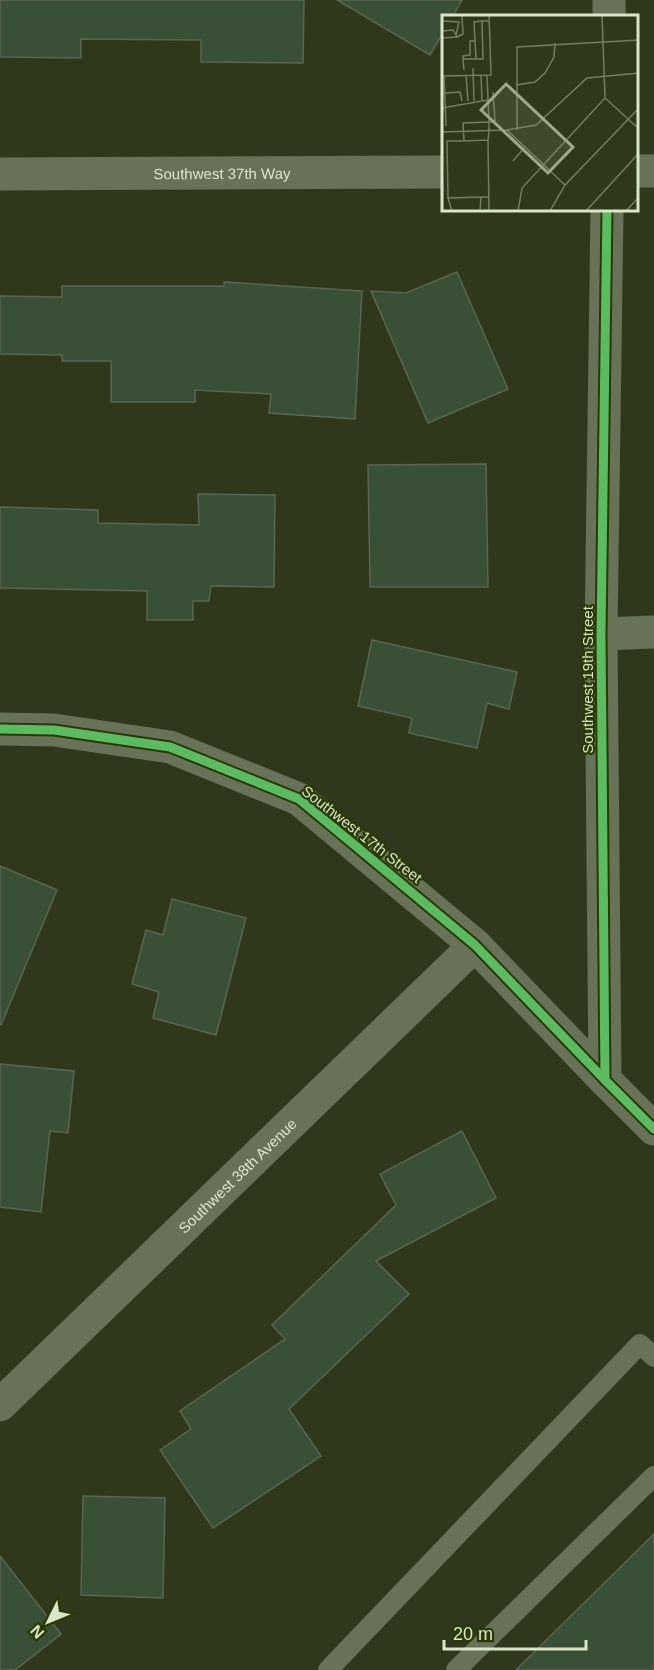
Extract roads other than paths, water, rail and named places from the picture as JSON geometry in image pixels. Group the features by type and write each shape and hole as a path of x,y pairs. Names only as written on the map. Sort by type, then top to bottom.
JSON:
{"street":[{"name":"Southwest 37th Way","path":"0,174 442,172"},
{"name":"Southwest 19th Street","path":"605,1080 601,634 607,212"},
{"name":"Southwest 19th Street","path":"601,634 654,632"},
{"name":"Southwest 17th Street","path":"0,729 54,730 170,747 299,800 475,945 605,1080"},
{"name":"Southwest 38th Avenue","path":"0,1405 475,945"},
{"path":"605,1080 654,1129"}],"lane":[{"path":"331,1669 640,1344 654,1357"},
{"path":"456,1670 654,1476"}]}
